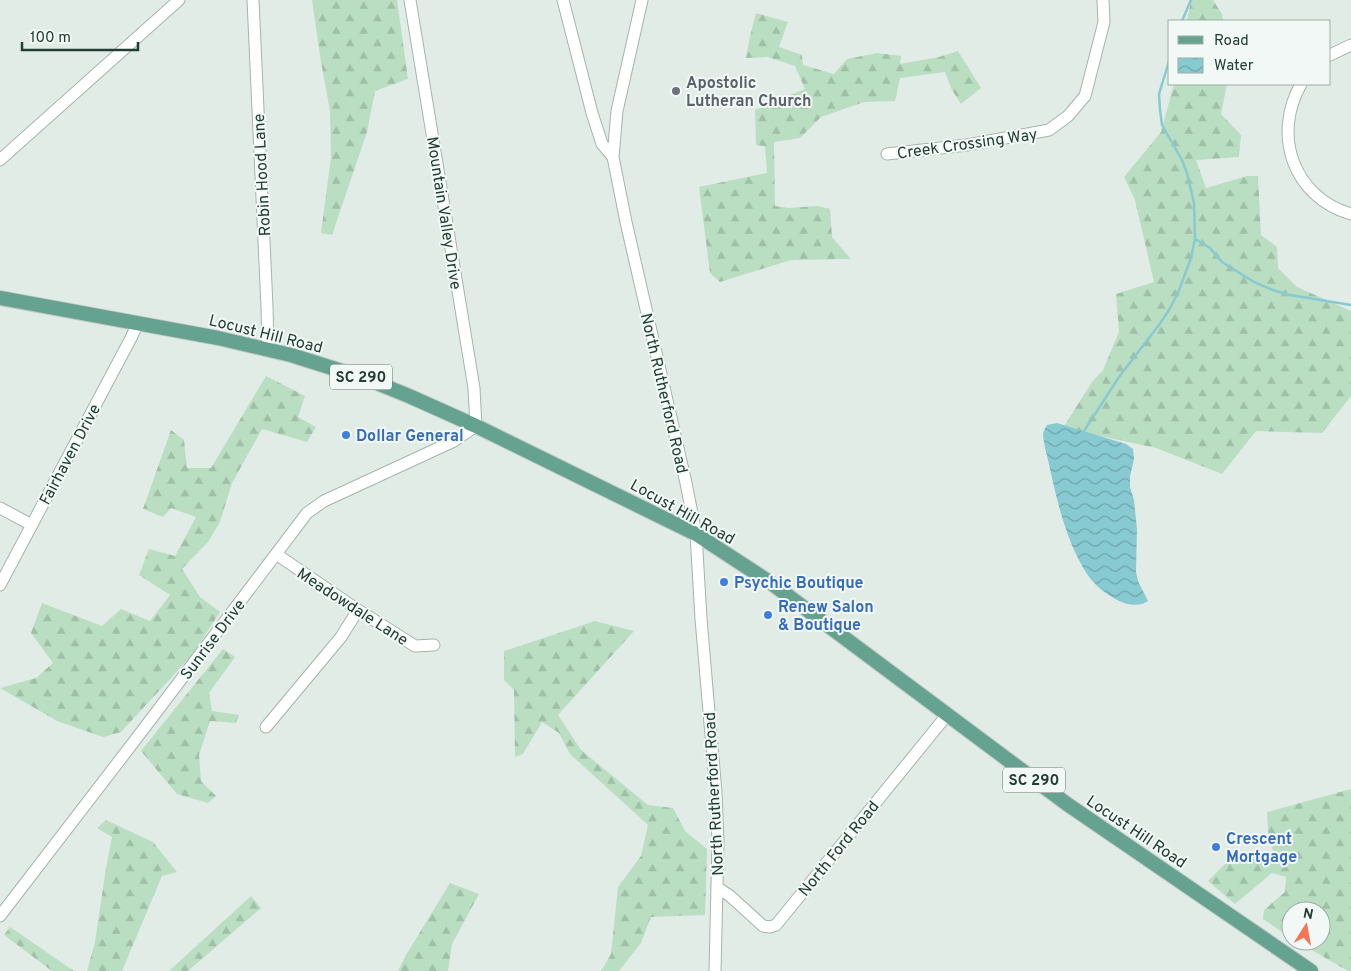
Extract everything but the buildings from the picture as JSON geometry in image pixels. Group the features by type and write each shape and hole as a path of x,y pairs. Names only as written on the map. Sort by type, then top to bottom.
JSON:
{"main road":[{"name":"Locust Hill Road","path":"0,298 212,337 316,362 367,379 476,426 696,534 779,589 1067,804 1311,971"}],"street":[{"path":"0,160 179,0"},
{"name":"Robin Hood Lane","path":"253,0 268,350"},
{"name":"Mountain Valley Drive","path":"410,0 475,396 476,426"},
{"path":"563,0 592,113 602,144 613,158"},
{"name":"North Rutherford Road","path":"642,0 617,111 613,158 696,534 701,619 716,793 718,888 714,971"},
{"name":"Creek Crossing Way","path":"887,154 967,145 1049,130 1068,116 1086,96 1104,22 1103,0"},
{"path":"1331,54 1351,45"},
{"path":"1301,85 1292,103 1288,126 1288,144 1292,160 1305,183 1317,196 1332,206 1351,214"},
{"name":"Fairhaven Drive","path":"0,585 138,323"},
{"name":"Sunrise Drive","path":"0,916 302,520 315,506 324,500 454,441 476,426"},
{"path":"0,508 32,525"},
{"name":"Meadowdale Lane","path":"276,554 415,646 434,645"},
{"path":"266,727 341,637 358,610"},
{"name":"North Ford Road","path":"718,888 730,896 763,926 770,927 776,924 947,715"}],"green space":[{"path":"312,0 397,0 408,79 375,91 367,132 332,235 321,233 331,157 330,111"},
{"path":"1191,0 1213,0 1222,14 1223,20 1187,20"},
{"path":"756,13 788,22 779,47 802,55 803,65 834,74 847,59 877,53 901,56 900,64 939,57 958,51 981,88 961,104 952,90 945,72 900,78 895,101 864,102 821,117 800,138 774,142 775,206 789,208 817,206 830,209 832,237 851,259 791,260 720,282 710,273 699,187 767,173 765,146 756,145 755,110 805,89 795,66 768,57 746,58"},
{"path":"1174,85 1227,85 1221,114 1241,135 1239,157 1196,160 1206,188 1247,176 1258,176 1261,235 1277,247 1278,268 1297,287 1351,311 1351,396 1322,433 1256,431 1222,474 1156,448 1063,428 1092,382 1103,370 1119,332 1116,294 1154,282 1135,200 1124,177 1161,132"},
{"path":"266,376 305,396 298,417 316,427 307,442 262,429 232,483 220,522 208,542 182,569 200,597 220,612 193,654 121,732 103,737 57,721 0,688 36,678 53,663 31,633 42,603 102,626 121,609 150,621 170,595 139,575 149,549 175,556 196,517 171,508 163,517 143,509 171,430 184,440 187,468 211,468"},
{"path":"595,621 634,631 558,715 581,750 648,805 673,808 685,831 707,849 705,915 651,917 641,943 619,971 601,971 611,954 618,887 641,856 648,825 570,754 559,733 542,722 523,754 515,757 514,690 504,680 504,651"},
{"path":"223,649 235,657 209,693 212,711 239,715 236,723 210,721 199,755 201,781 216,796 208,803 177,794 141,751"},
{"path":"1351,789 1351,971 1313,951 1331,951 1331,901 1281,901 1281,931 1263,919 1264,910 1285,892 1286,877 1272,873 1235,904 1208,881 1231,858 1273,852 1268,831 1267,812"},
{"path":"106,820 153,842 177,872 162,876 122,971 87,971 95,942 112,837 97,828"},
{"path":"450,883 479,894 452,944 448,971 398,971 406,955"},
{"path":"251,896 261,908 188,971 169,971"},
{"path":"10,927 74,971 52,971 4,935"}],"water":[{"path":"1057,423 1126,444 1133,449 1134,459 1130,476 1130,487 1134,500 1137,529 1136,572 1138,581 1148,601 1145,603 1137,605 1126,604 1105,593 1090,578 1074,550 1060,510 1043,435 1047,425"}],"waterway":[{"path":"1182,20 1191,0"},
{"path":"1084,431 1119,377 1169,310 1178,293 1191,258 1195,239 1194,203 1187,173 1182,160 1162,125 1160,110 1159,94 1168,65"},
{"path":"1195,239 1210,248 1222,262 1254,282 1290,295 1351,305"}],"place":[{"name":"Apostolic Lutheran Church","path":"676,91"},
{"name":"Dollar General","path":"346,435"},
{"name":"Psychic Boutique","path":"724,582"},
{"name":"Renew Salon & Boutique","path":"768,615"},
{"name":"Crescent Mortgage","path":"1216,847"}]}
